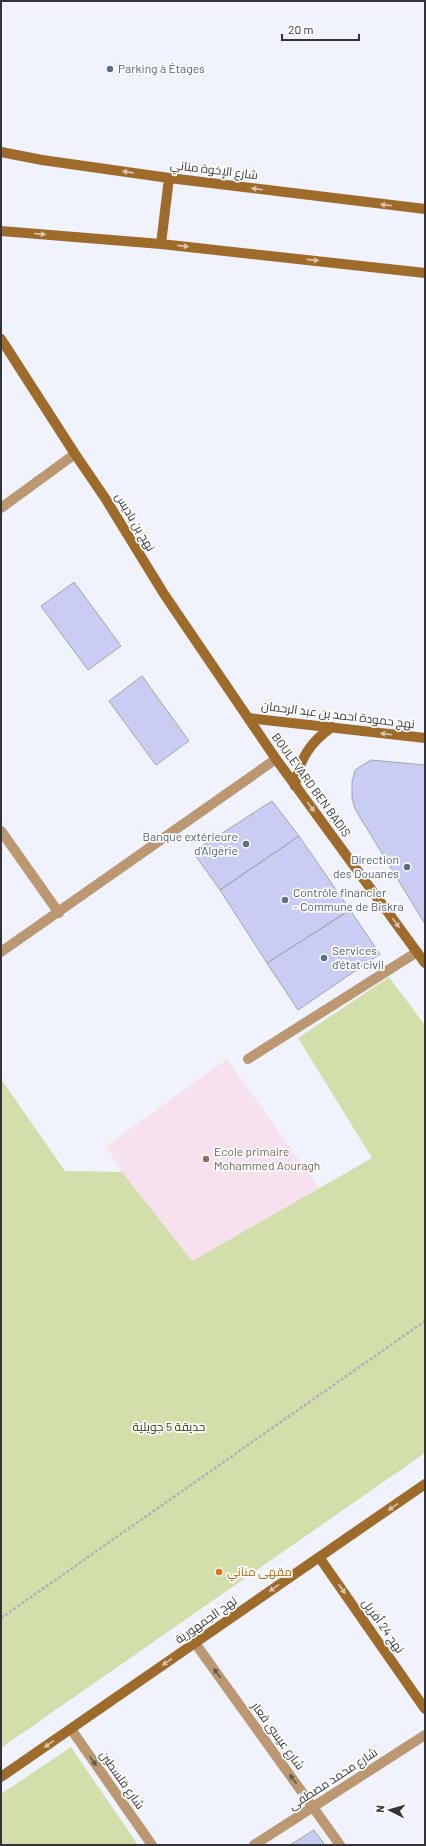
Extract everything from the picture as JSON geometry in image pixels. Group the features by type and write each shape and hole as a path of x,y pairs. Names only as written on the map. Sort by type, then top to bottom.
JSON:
{"main road":[{"name":"شارع الإخوة مناني","path":"1,152 42,160 168,178 425,209"},
{"path":"161,244 168,178"},
{"path":"1,231 161,244 425,273"},
{"name":"نهج بن باديس","path":"1,339 105,498 164,594 248,718"},
{"name":"نهج حمودة احمد بن عبد الرحمان","path":"248,718 425,738"},
{"name":"BOULEVARD BEN BADIS","path":"248,718 295,786 425,963"},
{"path":"295,786 300,762 306,752 322,734 332,727"},
{"name":"نهج الجمهورية","path":"1,1777 425,1484"},
{"name":"نهج 24 أفريل","path":"319,1557 425,1709"}],"street":[{"path":"1,508 75,454"},
{"path":"1,952 276,759"},
{"path":"1,831 58,913"},
{"path":"248,1059 417,952"},
{"name":"شارع عيسى قعار","path":"195,1643 340,1845"},
{"name":"شارع فلسطين","path":"71,1729 152,1845"},
{"name":"شارع محمد مصطفى","path":"254,1845 425,1735"}],"path":[{"path":"1,1618 425,1321"}],"shaded area":[{"name":"Ecole primaire Mohammed Aouragh","path":"227,1059 319,1188 192,1262 122,1172 106,1146"}],"green space":[{"name":"حديقة 5 جويلية","path":"389,977 425,1025 425,1453 1,1748 1,1079 65,1171 122,1172 192,1261 372,1158 298,1038"},
{"path":"71,1747 138,1845 1,1845 1,1794"}],"building":[{"path":"74,582 121,646 88,670 41,606"},
{"path":"142,676 189,741 156,765 109,701"},
{"name":"Direction des Douanes","path":"371,760 425,765 425,924 355,809 352,798 352,782 355,770"},
{"name":"Banque extérieure d'Algérie","path":"272,801 299,836 220,890 193,852"},
{"name":"Contrôle financier - Commune de Biskra","path":"299,836 350,910 267,963 220,890"},
{"name":"Services d'état civil","path":"350,910 380,954 298,1010 267,963"},
{"path":"314,1830 325,1845 290,1845"}],"place":[{"name":"Parking à Étages","path":"110,69"},
{"name":"Banque extérieure d'Algérie","path":"246,844"},
{"name":"Direction des Douanes","path":"407,867"},
{"name":"Contrôle financier - Commune de Biskra","path":"285,900"},
{"name":"Services d'état civil","path":"324,958"},
{"name":"Ecole primaire Mohammed Aouragh","path":"206,1159"},
{"name":"مقهى مناني","path":"219,1572"}]}
